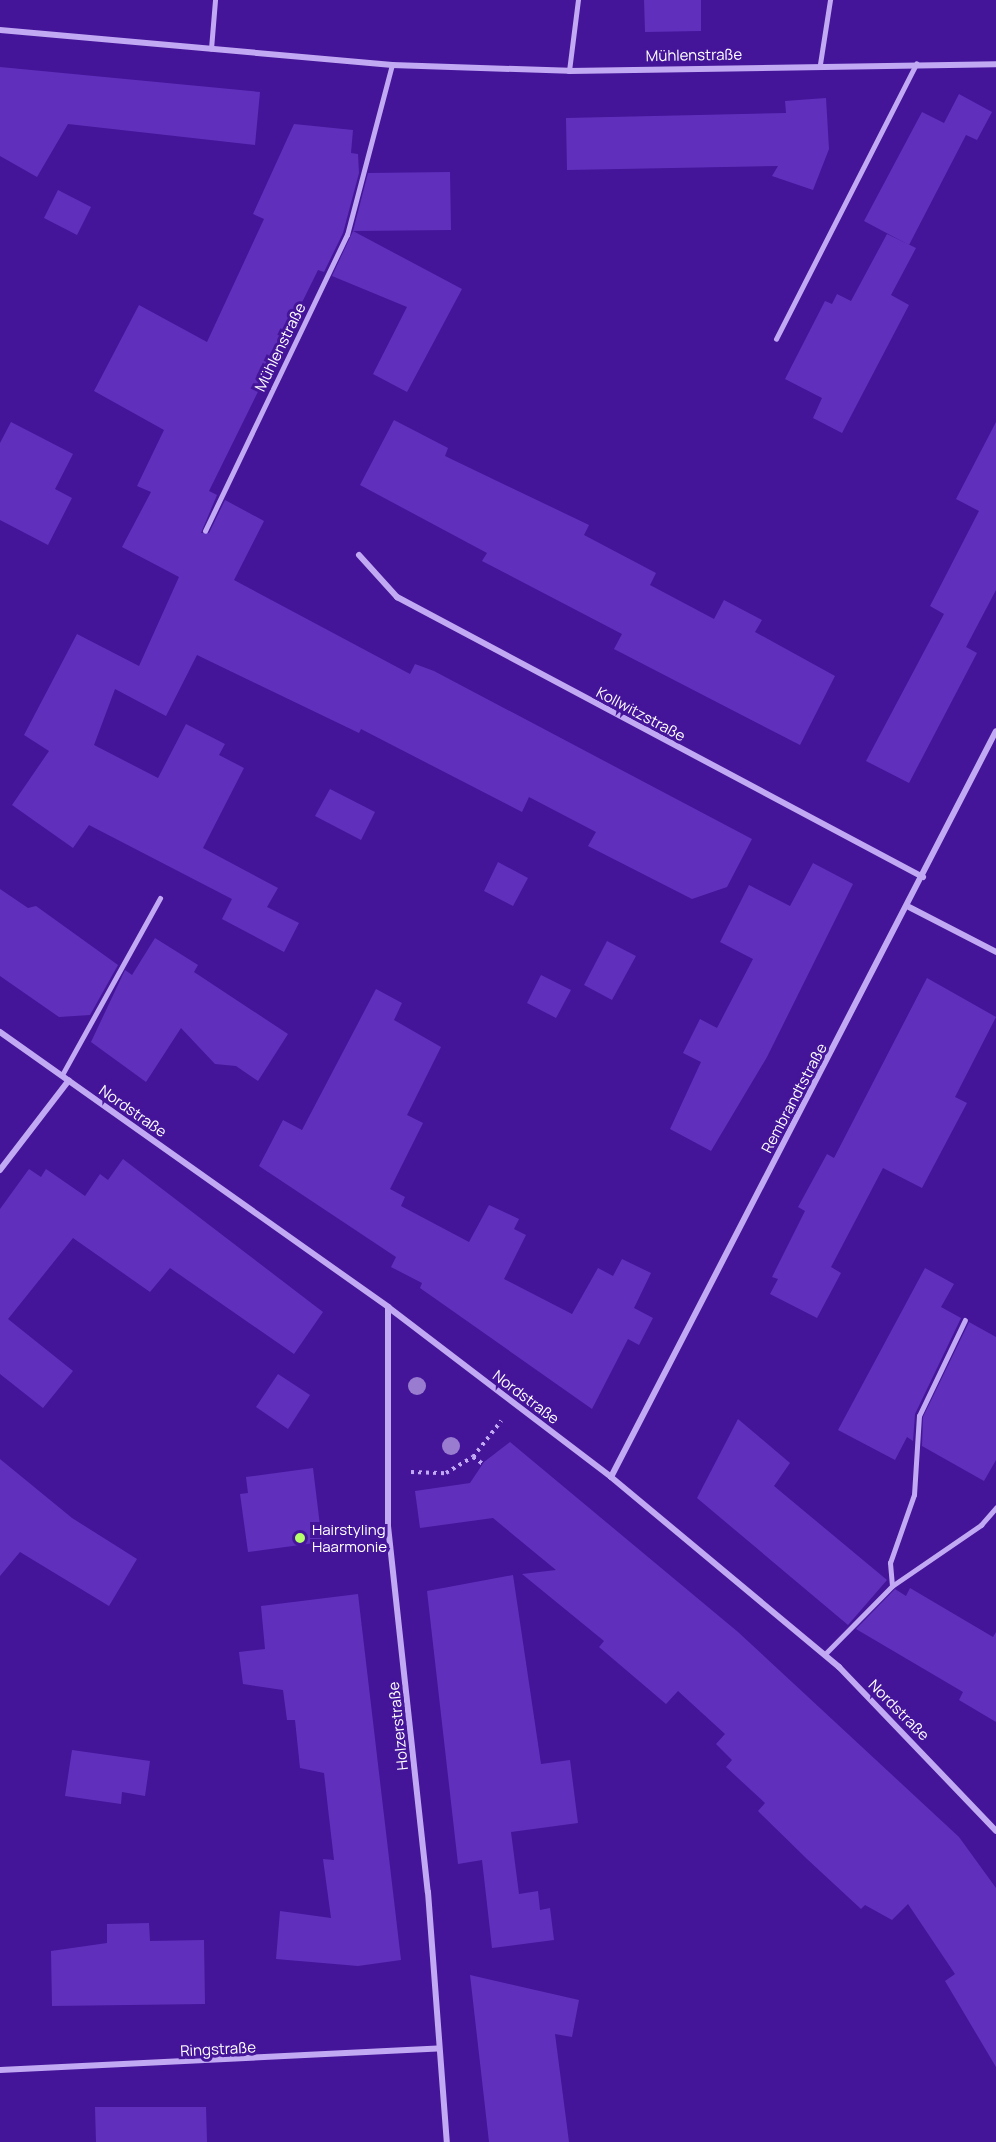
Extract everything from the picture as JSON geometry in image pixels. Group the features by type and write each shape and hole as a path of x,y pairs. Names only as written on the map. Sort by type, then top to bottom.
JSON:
{"street":[{"name":"Mühlenstraße","path":"0,30 392,65 569,71 820,64 996,64"},
{"name":"Kollwitzstraße","path":"359,555 397,597 923,878"},
{"name":"Rembrandtstraße","path":"611,1477 909,907 996,731"},
{"path":"909,907 996,952"},
{"name":"Nordstraße","path":"0,1032 388,1307 611,1477 825,1654 996,1831"},
{"path":"0,1170 69,1080"},
{"name":"Holzerstraße","path":"388,1307 388,1526 428,1892 438,2049 447,2142"},
{"name":"Ringstraße","path":"0,2070 438,2049"}],"lane":[{"path":"211,49 215,0"},
{"path":"569,71 578,0"},
{"path":"820,64 830,0"},
{"path":"776,339 916,64"},
{"name":"Mühlenstraße","path":"206,531 347,234 392,65"},
{"path":"62,1075 160,898"},
{"path":"892,1586 890,1563 914,1495 919,1416 964,1320"},
{"path":"825,1654 892,1586 981,1525 996,1508"}],"path":[{"path":"387,1472 446,1473 473,1457 515,1404"},
{"path":"473,1457 483,1464"}],"building":[{"path":"644,0 701,0 701,31 645,32"},
{"path":"0,67 260,92 255,145 68,124 37,177 0,156"},
{"path":"959,94 992,112 977,140 966,135 909,245 864,221 922,112 944,123"},
{"path":"826,98 829,149 813,190 772,176 778,166 567,170 566,118 786,113 785,101"},
{"path":"294,124 353,130 351,153 358,154 359,173 343,233 324,272 318,270 209,491 217,495 201,533 209,533 225,500 264,521 234,580 410,674 415,664 434,671 752,839 727,887 692,899 588,846 596,832 529,797 522,812 361,729 359,733 197,655 166,716 115,689 94,745 158,778 186,724 225,744 219,755 244,768 203,848 278,888 267,907 299,923 284,952 222,919 232,899 89,825 73,848 12,805 49,751 24,735 77,634 139,666 179,577 122,547 151,492 137,486 164,430 94,391 139,305 207,342 264,219 253,214"},
{"path":"450,172 451,230 353,231 368,173"},
{"path":"58,190 91,207 77,235 44,218"},
{"path":"353,231 462,289 407,392 373,374 407,307 332,276"},
{"path":"887,234 916,248 891,295 909,305 842,433 813,418 822,398 785,379 825,301 832,304 837,294 851,301"},
{"path":"394,420 448,448 445,456 589,525 584,535 656,573 650,585 714,619 724,600 762,620 755,632 835,676 800,745 614,649 622,634 482,561 487,553 360,485"},
{"path":"11,422 73,454 55,489 72,498 48,545 0,520 0,443"},
{"path":"996,422 996,590 966,647 977,653 909,783 866,761 944,614 930,606 979,511 956,499"},
{"path":"330,789 375,812 361,840 315,816"},
{"path":"498,862 528,878 513,906 484,891"},
{"path":"813,863 853,884 767,1057 711,1151 670,1129 701,1062 683,1053 700,1019 717,1028 753,959 720,942 749,885 790,906"},
{"path":"0,889 28,908 36,906 118,965 90,1015 59,1017 0,976"},
{"path":"155,938 198,965 194,972 288,1034 258,1081 236,1066 215,1064 181,1028 146,1082 91,1042 125,970 132,975"},
{"path":"607,941 636,956 612,1000 584,985"},
{"path":"541,975 571,990 556,1018 527,1003"},
{"path":"927,978 996,1017 955,1097 967,1103 922,1188 883,1168 831,1267 841,1273 817,1318 770,1294 778,1279 772,1277 805,1211 798,1207 827,1154 834,1158"},
{"path":"376,989 402,1003 394,1020 441,1047 407,1115 423,1123 390,1189 405,1197 401,1206 469,1242 489,1205 519,1219 514,1229 526,1235 504,1279 572,1314 598,1268 613,1276 622,1259 651,1273 634,1308 653,1318 639,1345 628,1339 592,1409 420,1288 422,1283 391,1267 396,1257 259,1166 283,1120 302,1130"},
{"path":"123,1159 323,1312 294,1354 170,1268 150,1292 73,1238 8,1319 73,1371 43,1408 0,1374 0,1209 29,1169 41,1177 46,1169 85,1196 100,1174 108,1180"},
{"path":"925,1268 954,1284 941,1307 961,1318 915,1414 913,1441 907,1437 895,1460 838,1430"},
{"path":"969,1322 996,1337 996,1460 984,1481 922,1446 923,1417"},
{"path":"278,1374 310,1395 288,1429 256,1407"},
{"path":"738,1419 790,1463 774,1486 887,1580 848,1625 697,1498"},
{"path":"510,1442 738,1632 959,1837 996,1888 996,2067 945,1981 955,1974 908,1904 892,1920 865,1905 861,1909 807,1859 758,1811 765,1803 726,1767 732,1760 716,1744 725,1734 678,1691 666,1704 599,1647 604,1641 522,1574 556,1570 493,1518 420,1528 415,1491 470,1483 484,1462"},
{"path":"0,1459 72,1518 137,1559 109,1606 20,1552 0,1576"},
{"path":"313,1468 322,1542 248,1552 240,1494 248,1493 246,1477"},
{"path":"513,1575 541,1764 570,1760 578,1823 511,1832 519,1894 538,1891 540,1910 550,1908 554,1940 492,1948 482,1860 458,1864 427,1591"},
{"path":"910,1588 993,1637 996,1632 996,1722 959,1700 963,1692 856,1629 895,1589 906,1596"},
{"path":"358,1594 401,1960 358,1966 276,1959 280,1911 331,1918 323,1859 334,1860 324,1773 300,1768 295,1720 287,1720 283,1690 243,1684 239,1652 265,1649 261,1606"},
{"path":"72,1750 150,1761 145,1796 122,1792 121,1804 65,1796"},
{"path":"149,1923 150,1941 204,1940 205,2004 52,2006 51,1951 107,1943 107,1924"},
{"path":"470,1975 579,2000 572,2037 555,2034 569,2142 489,2142"},
{"path":"95,2107 206,2107 207,2142 96,2142"}],"place":[{"name":"Hairstyling Haarmonie","path":"300,1538"}]}
